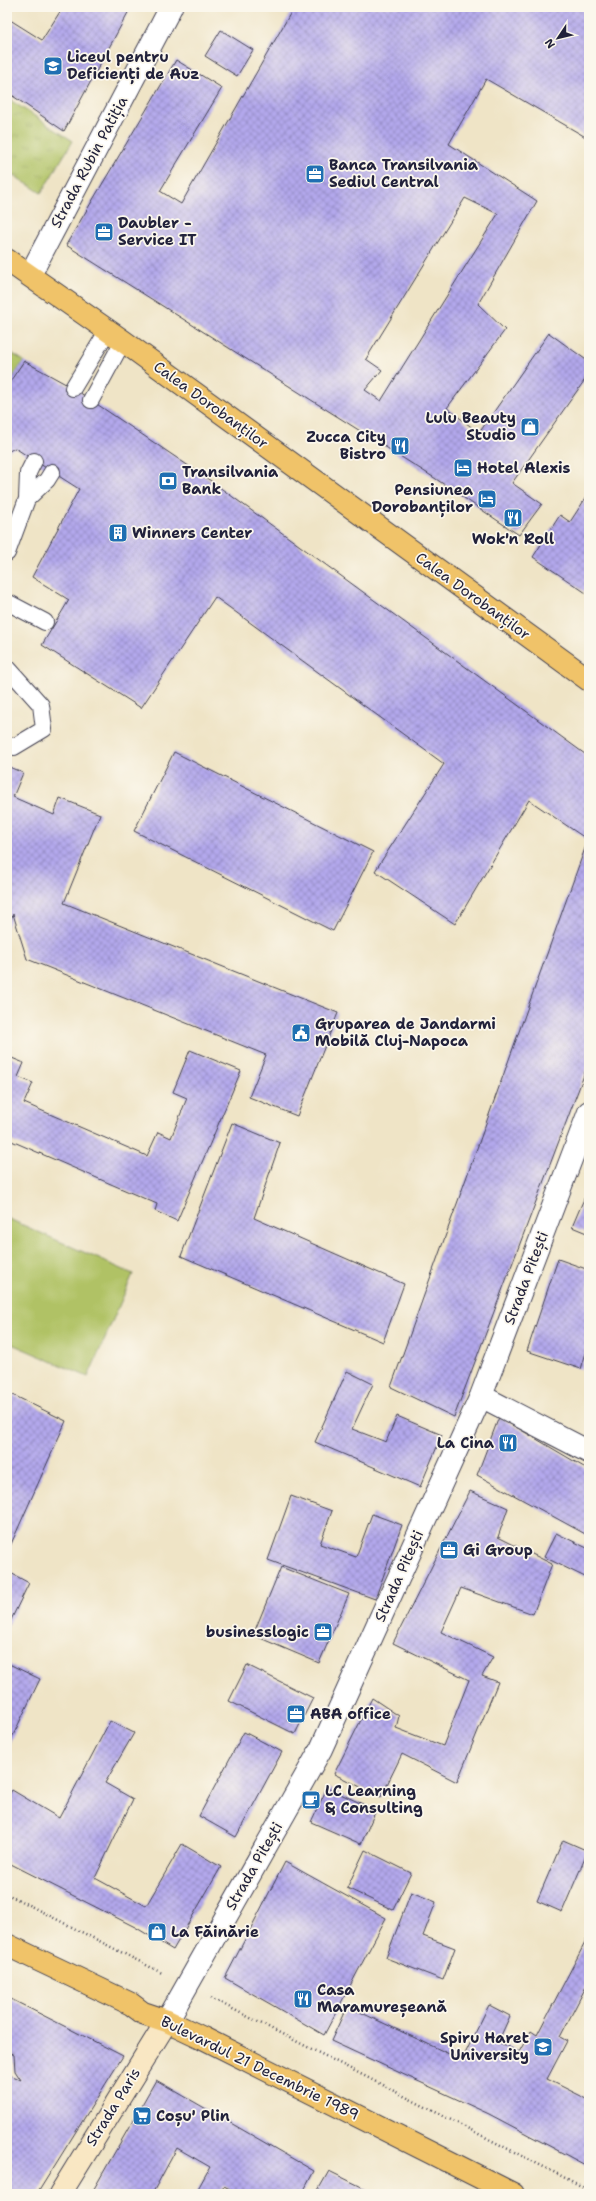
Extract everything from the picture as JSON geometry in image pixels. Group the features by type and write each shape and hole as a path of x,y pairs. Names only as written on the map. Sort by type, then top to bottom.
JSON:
{"main road":[{"name":"Calea Dorobanților","path":"7,260 30,274 587,675"},
{"name":"Bulevardul 21 Decembrie 1989","path":"7,1945 131,2004 143,2013 167,2020 513,2194"}],"street":[{"name":"Strada Rubin Patiția","path":"30,274 171,7"},
{"name":"Strada Pitești","path":"167,2020 321,1749 481,1396 589,1112"},
{"path":"481,1396 589,1452"},
{"name":"Strada Paris","path":"60,2194 167,2020"}],"lane":[{"path":"73,388 115,335"},
{"path":"91,400 115,335"},
{"path":"7,553 27,499 28,473 34,460"},
{"path":"27,499 47,480 52,472"},
{"path":"7,602 45,622"},
{"path":"7,667 41,705 44,729 14,747 7,744"}],"path":[{"path":"7,107 14,96"},
{"path":"7,1894 589,2190"}],"green space":[{"path":"7,98 73,141 41,193 7,171"},
{"path":"7,350 24,361 7,386"},
{"path":"7,1218 133,1274 88,1377 7,1342"}],"building":[{"name":"Liceul pentru Deficienți de Auz","path":"63,7 131,7 64,131 7,92 7,18 42,40"},
{"name":"Banca Transilvania Sediul Central","path":"294,7 589,7 589,139 486,79 449,144 537,201 478,304 505,330 447,408 479,433 549,333 589,362 589,374 512,483 542,504 519,535 433,477 66,245 176,60 222,88 160,191 181,204","holes":["465,198 498,214 381,401 365,390 382,370 366,359"]},
{"path":"221,30 253,50 237,76 205,56"},
{"path":"24,361 73,388 211,481 589,757 589,1062 454,1417 391,1387 588,840 529,800 455,924 375,871 444,764 215,597 141,708 42,645 69,600 32,577 79,489 15,448 7,452 7,386"},
{"path":"589,493 589,595 533,557 560,515 570,522"},
{"path":"174,752 373,852 333,931 134,831"},
{"path":"7,766 23,773 13,797 54,815 60,798 100,814 64,903 338,1013 297,1116 249,1097 266,1055 27,959 13,914 7,928"},
{"path":"190,1050 241,1071 177,1221 155,1211 157,1204 7,1139 7,1056 24,1063 18,1077 33,1083 24,1103 147,1156 158,1132 171,1138 187,1098 173,1092"},
{"path":"232,1123 280,1143 254,1218 404,1284 383,1342 181,1256"},
{"path":"589,1187 589,1234 572,1227"},
{"path":"558,1259 589,1270 589,1343 581,1369 527,1351"},
{"path":"347,1371 373,1384 352,1429 386,1442 397,1416 442,1435 420,1487 315,1442"},
{"path":"7,1392 66,1421 7,1553"},
{"path":"499,1417 589,1470 589,1536 477,1475"},
{"path":"470,1491 508,1508 498,1537 552,1564 533,1614 461,1588 441,1632 493,1657 482,1676 498,1682 457,1782 402,1754 381,1797 334,1774 372,1698 399,1716 396,1728 443,1746 469,1680 393,1643"},
{"path":"291,1496 332,1511 320,1544 356,1557 372,1514 402,1525 375,1599 268,1560"},
{"path":"556,1533 589,1549 589,1569 585,1577 544,1557"},
{"path":"281,1567 349,1594 319,1663 253,1635"},
{"path":"7,1571 29,1583 7,1628"},
{"path":"7,1663 40,1679 7,1748"},
{"path":"247,1665 313,1698 295,1734 229,1701"},
{"path":"110,1721 134,1733 105,1783 133,1799 95,1878 146,1906 182,1844 221,1867 173,1950 135,1927 7,1862 7,1798 12,1790 59,1818"},
{"path":"244,1732 282,1752 236,1837 199,1816"},
{"path":"327,1788 376,1810 361,1844 311,1822"},
{"path":"563,1840 588,1851 562,1912 537,1901"},
{"path":"365,1850 411,1873 393,1910 347,1888"},
{"path":"285,1862 386,1918 324,2035 225,1978"},
{"path":"411,1892 436,1902 423,1936 455,1948 443,1980 386,1958"},
{"path":"589,1935 589,1981 560,2037 567,2041 547,2079 589,2100 589,2167 489,2114 331,2041 347,2006 462,2060 489,2005 510,2016 498,2042 519,2052 531,2031 537,2035"},
{"path":"7,1997 123,2056 37,2194 7,2194 7,2074 21,2080 15,2071 14,2055 7,2051"},
{"path":"156,2080 314,2171 302,2194 239,2194 224,2186 220,2194 195,2194 210,2167 177,2148 152,2194 91,2194"},
{"path":"329,2171 376,2194 320,2194 317,2192"}],"place":[{"name":"Liceul pentru Deficienți de Auz","path":"53,66"},
{"name":"Banca Transilvania Sediul Central","path":"315,174"},
{"name":"Daubler - Service IT","path":"104,232"},
{"name":"Lulu Beauty Studio","path":"530,427"},
{"name":"Zucca City Bistro","path":"400,446"},
{"name":"Hotel Alexis","path":"463,468"},
{"name":"Transilvania Bank","path":"168,481"},
{"name":"Pensiunea Dorobanților","path":"487,499"},
{"name":"Wok'n Roll","path":"513,518"},
{"name":"Winners Center","path":"118,533"},
{"name":"Gruparea de Jandarmi Mobilă Cluj-Napoca","path":"301,1033"},
{"name":"La Cina","path":"508,1443"},
{"name":"Gi Group","path":"449,1550"},
{"name":"businesslogic","path":"323,1632"},
{"name":"ABA office","path":"296,1714"},
{"name":"LC Learning & Consulting","path":"311,1800"},
{"name":"La Făinărie","path":"157,1932"},
{"name":"Casa Maramureșeană","path":"303,1999"},
{"name":"Spiru Haret University","path":"543,2047"},
{"name":"Coșu' Plin","path":"142,2116"}]}
